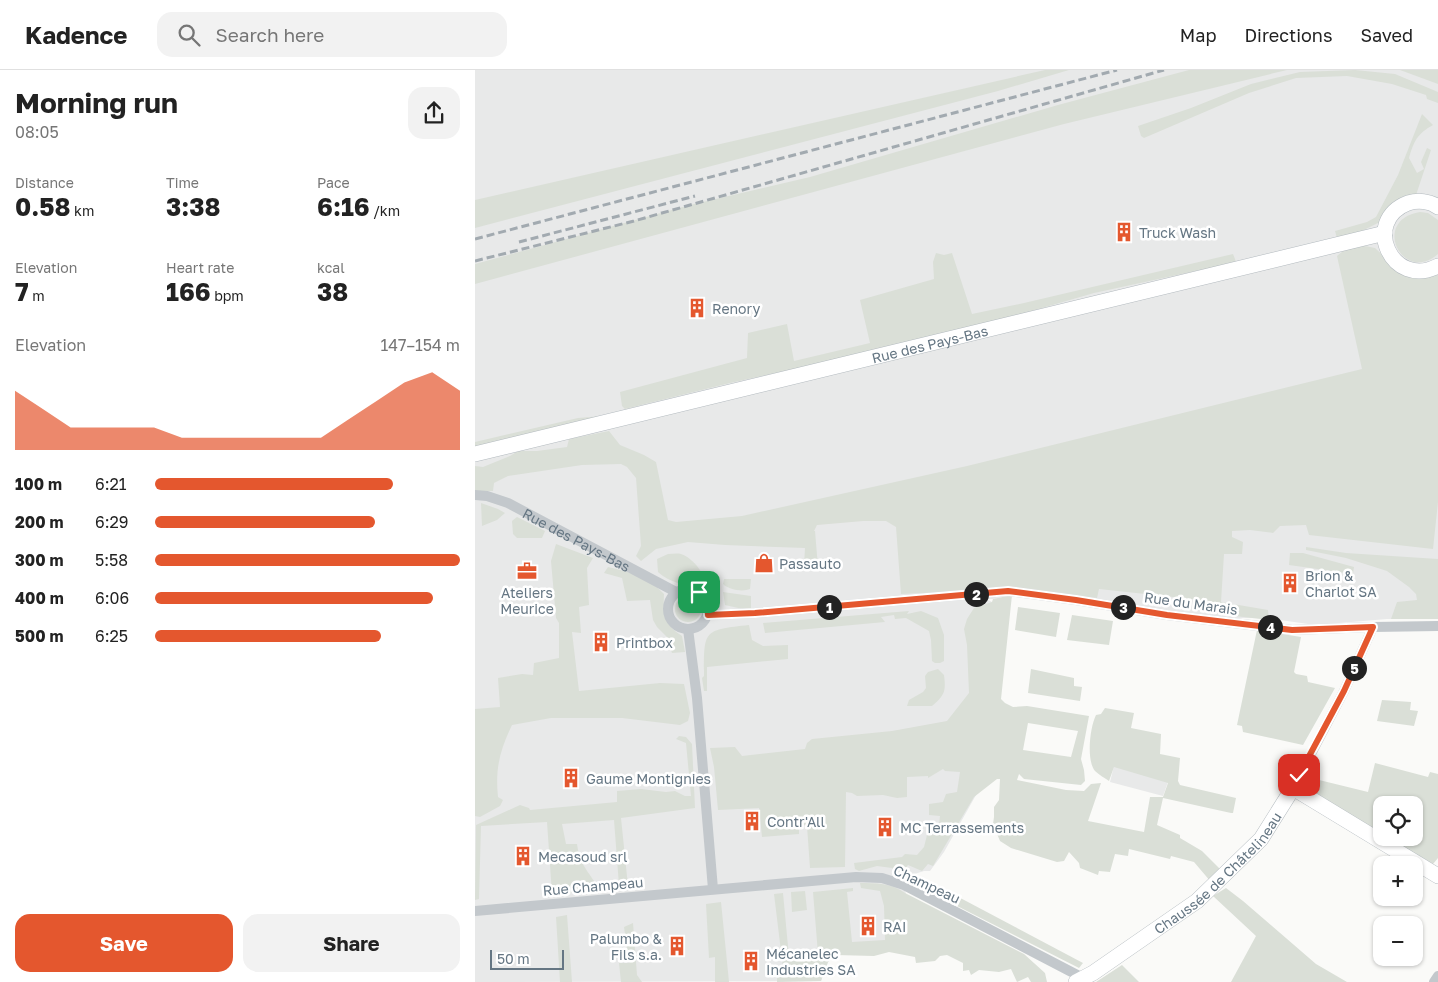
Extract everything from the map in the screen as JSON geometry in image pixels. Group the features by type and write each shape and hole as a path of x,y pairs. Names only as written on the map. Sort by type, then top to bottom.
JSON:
{"street":[{"path":"1438,207 1423,201 1412,202 1402,206 1393,213 1387,222 1385,233 1385,244 1390,255 1398,264 1408,269 1419,271 1438,266"},
{"name":"Rue des Pays-Bas","path":"475,454 1385,233"},
{"name":"Rue des Pays-Bas","path":"475,496 487,496 508,504 677,592"},
{"path":"688,588 699,592 707,601 708,615 699,626 688,629 677,626 668,612 669,601 677,592 688,588"},
{"name":"Rue du Marais","path":"708,615 755,613 1008,591 1167,615 1292,630 1373,627"},
{"path":"1373,627 1438,626"},
{"name":"Chaussée de Châtelineau","path":"1079,980 1197,901 1261,839 1293,788 1344,691 1373,627"},
{"path":"688,629 697,698 713,889"},
{"path":"1293,788 1438,876"},
{"name":"Champeau","path":"713,889 856,877 882,878 904,885 1079,980"},
{"name":"Rue Champeau","path":"475,911 713,889"},
{"path":"1434,982 1438,976"}],"shaded area":[{"path":"475,70 1438,70 1438,619 1387,619 1315,625 1266,618 1209,618 1012,595 986,599 992,602 985,779 944,852 930,871 902,878 907,898 900,938 842,949 828,962 821,981 475,982"},
{"path":"1045,70 1069,70 998,91 475,228 475,200"},
{"path":"1189,70 1287,70 1064,124 475,284 475,264 690,205 810,177 1058,105"},
{"path":"1355,70 1395,74 1438,92 1438,103 1427,99 1426,95 1392,84 1347,76 1296,78 1249,93 1144,138 1141,136 1138,126 1191,108 1251,84 1300,72"},
{"path":"1400,70 1438,70 1438,84"},
{"path":"1422,114 1433,125 1417,138 1409,158 1417,173 1424,169 1421,162 1427,148 1431,150 1416,195 1382,221 1358,233 1337,238 1335,231 1367,222 1376,217 1398,175"},
{"path":"1420,212 1428,213 1438,220 1438,254 1425,261 1413,262 1397,248 1394,237 1397,226 1405,217"},
{"path":"1360,245 1375,248 1401,272 1423,278 1438,273 1438,502 1433,549 1309,535 1306,525 1280,526 1273,533 1250,530 1232,531 1232,537 1243,542 1242,554 1224,554 1221,602 1268,610 1269,620 1210,613 1210,601 1099,589 1097,598 1013,589 901,594 896,527 886,521 817,525 814,531 818,567 804,565 805,548 688,542 656,549 641,561 636,556 641,546 636,478 627,467 621,464 582,465 508,476 494,483 493,491 475,491 475,466 483,467 518,451 537,451 567,447 569,439 609,431 620,445 656,462 668,520 676,522 742,516 967,466 1362,369 1337,256 1349,246"},
{"path":"936,253 944,255 952,253 972,314 1233,254 1237,264 1094,293 980,326 868,353 730,383 625,409 622,406 620,392 747,358 748,333 787,324 794,361 870,343 860,300 934,279 933,262"},
{"path":"603,416 475,448 475,442 578,418"},
{"path":"481,503 505,513 497,520 482,526"},
{"path":"517,517 545,531 542,538 517,538 513,534 512,521"},
{"path":"556,544 593,558 587,568 589,605 579,607 581,633 572,632 579,691 660,683 684,684 690,713 688,721 680,725 622,718 551,718 512,725 504,743 498,768 498,797 503,800 500,806 480,817 475,816 475,709 500,707 498,678 522,674 533,675 534,663 559,658 559,623 556,618 551,561"},
{"path":"1306,547 1346,553 1438,559 1438,619 1391,619 1397,602 1417,600 1416,594 1409,587 1387,571 1346,558 1306,550"},
{"path":"1290,553 1303,553 1354,567 1353,574 1289,565"},
{"path":"668,554 681,554 693,562 703,575 700,587 672,581 658,572 657,559"},
{"path":"608,567 638,576 658,588 664,594 666,619 671,627 682,636 685,652 672,653 667,637 653,620 650,600 627,601 622,578 604,573"},
{"path":"724,579 751,579 750,589 729,588 723,584"},
{"path":"723,592 751,596 751,609 747,610 725,605"},
{"path":"1012,595 1001,699 1013,707 1027,706 1089,716 1081,759 1085,781 1081,785 1024,779 1019,774 1017,780 1066,790 1084,791 1091,784 1101,783 1088,821 1144,832 1150,797 1163,797 1168,783 1114,767 1109,781 1095,771 1092,766 1090,752 1091,735 1096,715 1101,714 1105,708 1134,713 1131,728 1161,734 1160,754 1180,758 1178,781 1180,785 1236,798 1233,813 1231,813 1163,798 1157,825 1180,835 1180,838 1202,851 1222,871 1211,882 1194,862 1171,856 1170,859 1129,849 1128,856 1115,854 1110,872 1099,871 1098,875 1080,868 1079,863 1069,852 1064,861 1057,862 1011,848 1000,841 993,824 994,807 999,800 1000,779 997,779 974,797 933,866 928,864 922,871 908,865 899,876 892,868 877,866 859,871 855,869 854,863 902,857 905,854 917,855 924,847 927,835 938,834 940,816 929,815 929,804 943,802 946,794 957,792 960,772 945,771 943,769 928,778 928,776 907,777 907,797 897,798 883,795 857,796 846,792 845,867 810,868 807,826 799,825 799,834 762,837 759,808 718,810 714,767 710,748 735,747 742,756 805,749 807,743 812,739 892,731 947,721 969,693 967,645 964,629 967,619 974,608 992,602 993,599","holes":["1028,723 1078,731 1071,757 1023,750"]},
{"path":"688,596 697,600 701,609 697,618 688,622 679,618 675,609 679,600"},
{"path":"1018,607 1060,613 1056,637 1015,630"},
{"path":"909,611 907,614 921,611 938,618 944,635 944,661 935,663 932,661 929,631 906,618 895,619 894,615 881,617 885,622 765,633 763,623"},
{"path":"1072,615 1113,621 1109,645 1067,640"},
{"path":"749,625 752,640 763,646 788,645 788,659 707,667 707,691 704,691 702,678 704,676 706,641 709,635 723,629"},
{"path":"1257,630 1301,637 1294,672 1307,676 1308,682 1335,688 1303,745 1243,732 1242,726 1237,725"},
{"path":"938,669 944,675 945,680 945,689 940,699 932,706 907,706 909,700 923,692 926,688 925,676 928,672"},
{"path":"1031,669 1074,678 1074,686 1082,687 1080,701 1028,693"},
{"path":"1382,700 1411,702 1410,710 1418,711 1414,726 1377,721"},
{"path":"679,736 686,737 692,744 695,808 621,818 628,886 614,890 613,888 619,885 614,820 562,824 566,844 577,844 580,858 600,891 552,894 547,822 481,826 479,899 475,900 476,825 520,805 530,810 617,802 617,791 641,789 666,792 675,791 685,796 691,796 686,743 676,739"},
{"path":"1375,763 1428,777 1430,772 1438,774 1438,858 1433,864 1423,858 1423,856 1419,856 1402,846 1423,846 1423,796 1373,796 1373,829 1308,789 1315,779 1368,792"},
{"path":"1114,766 1168,782 1163,796 1110,782"},
{"path":"915,874 1083,963 1079,968 910,882 912,875"},
{"path":"860,883 895,887 1024,954 1045,973 1047,982 1031,982 1028,977 1017,982 1011,969 999,972 979,970 971,975 969,970 963,971 963,963 947,955 940,956 935,961 916,963 915,957 889,952 874,956 836,955 828,962 821,981 777,982 777,978 784,976 774,894 783,893 789,957 818,954 813,892 853,888 853,891 847,892 852,942 885,940 884,906 880,891 861,888"},
{"path":"1226,888 1316,964 1347,982 1231,982 1256,936 1213,896"},
{"path":"805,891 807,910 792,912 791,892"},
{"path":"721,902 729,982 715,982 715,957 709,958 706,904"},
{"path":"567,915 572,982 560,982 556,917"},
{"path":"633,923 637,975 642,982 621,982 619,963 629,963 624,927"},
{"path":"1122,965 1139,982 1096,982"}],"railway":[{"path":"475,239 1117,70"},
{"path":"475,261 634,221 1164,70"},
{"path":"519,242 695,196"}],"place":[{"name":"Truck Wash","path":"1124,232"},
{"name":"Renory","path":"697,308"},
{"name":"Passauto","path":"764,563"},
{"name":"Ateliers Meurice","path":"527,571"},
{"name":"Brion & Charlot SA","path":"1290,583"},
{"name":"Printbox","path":"601,642"},
{"name":"Gaume Montignies","path":"571,778"},
{"name":"Contr'All","path":"752,821"},
{"name":"MC Terrassements","path":"885,827"},
{"name":"Mecasoud srl","path":"523,856"},
{"name":"RAI","path":"868,926"},
{"name":"Palumbo & Fils s.a.","path":"677,946"},
{"name":"Mécanelec Industries SA","path":"751,961"}],"route":[{"path":"699,592 707,601 709,607 708,615 755,613 1008,591 1167,615 1292,630 1373,627 1344,691 1299,775"}]}
